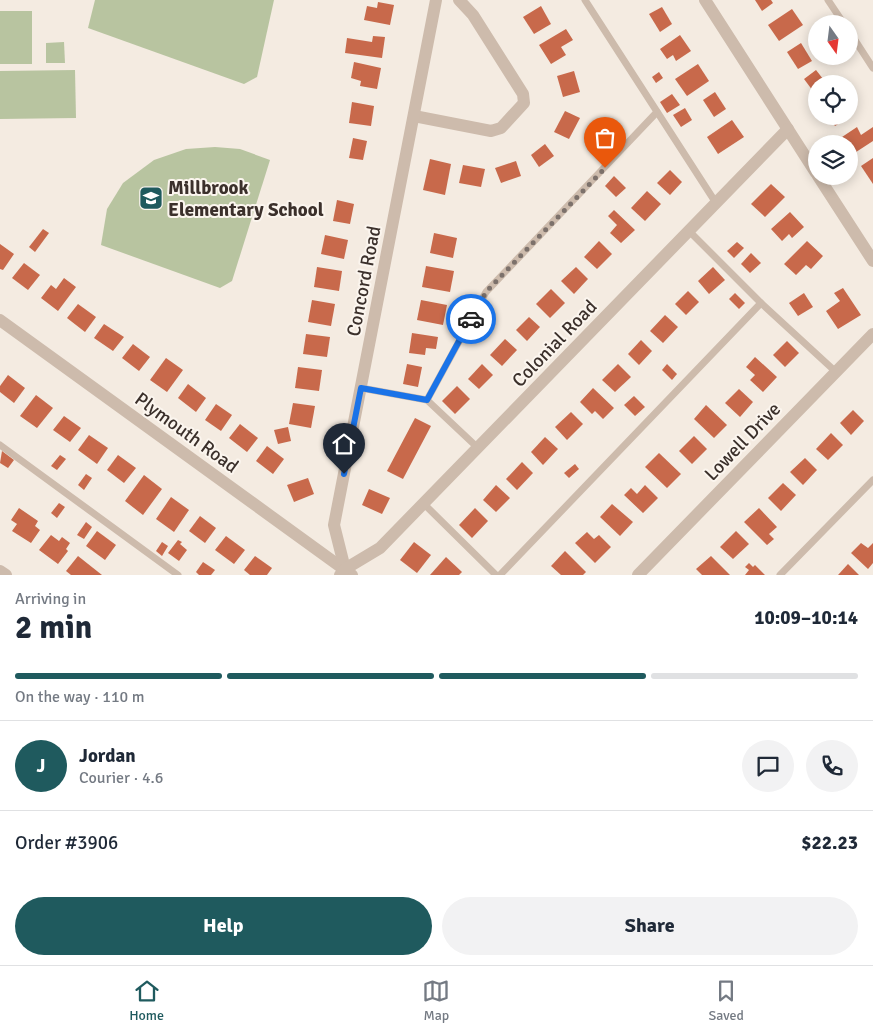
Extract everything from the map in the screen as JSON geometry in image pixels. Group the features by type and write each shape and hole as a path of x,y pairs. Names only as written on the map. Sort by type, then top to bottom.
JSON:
{"street":[{"name":"Concord Road","path":"346,573 334,525 436,0"},
{"path":"414,116 491,131 501,128 524,104 523,94 473,15 459,0"},
{"path":"705,0 808,161"},
{"name":"Colonial Road","path":"346,573 380,548 424,504 788,129"},
{"path":"824,185 873,261"},
{"name":"Plymouth Road","path":"0,320 346,573"},
{"name":"Lowell Drive","path":"638,575 873,334"},
{"path":"0,570 6,575"}],"lane":[{"path":"585,0 716,204"},
{"path":"828,0 838,15"},
{"path":"858,45 873,68"},
{"path":"427,400 486,292 657,112"},
{"path":"689,231 836,372"},
{"path":"424,504 498,575 761,302"},
{"path":"361,388 427,400 478,448"},
{"path":"0,445 178,575"},
{"path":"780,575 873,480"}],"green space":[{"path":"95,0 274,0 257,77 244,84 88,28"},
{"path":"0,11 32,11 32,64 0,64"},
{"path":"64,42 65,63 46,63 46,43"},
{"path":"75,70 76,118 0,119 0,71"},
{"path":"215,147 240,149 270,160 232,281 220,288 101,245 107,209 123,183 154,160 186,149"}],"building":[{"path":"755,0 771,0 773,3 762,11"},
{"path":"378,2 394,5 390,25 364,20 367,6 377,8"},
{"path":"541,6 551,24 534,34 523,17"},
{"path":"662,7 672,24 660,32 649,14"},
{"path":"792,9 803,25 779,41 768,25"},
{"path":"566,29 573,40 561,47 566,55 551,64 539,45"},
{"path":"680,35 691,51 676,61 673,55 667,59 660,49"},
{"path":"373,36 385,37 382,58 345,53 347,38 372,42"},
{"path":"801,43 808,54 808,63 798,69 787,52"},
{"path":"354,62 381,68 377,89 360,86 361,81 351,78"},
{"path":"698,64 709,81 687,96 675,79"},
{"path":"816,70 820,75 809,75"},
{"path":"574,71 580,92 563,97 557,76"},
{"path":"659,72 663,78 656,83 652,77"},
{"path":"808,76 808,84 804,79"},
{"path":"715,92 726,109 714,117 703,100"},
{"path":"672,94 680,105 667,113 660,102"},
{"path":"352,102 374,106 371,126 349,123"},
{"path":"685,108 692,120 681,127 673,115"},
{"path":"565,111 580,118 569,139 554,132"},
{"path":"732,120 744,137 718,154 707,137"},
{"path":"857,127 861,135 873,127 873,141 858,151 858,135 845,135"},
{"path":"353,138 367,141 363,160 349,158"},
{"path":"545,144 554,156 539,167 531,155"},
{"path":"873,158 873,184 861,166"},
{"path":"430,159 451,164 445,195 423,190"},
{"path":"516,161 521,176 501,183 495,168"},
{"path":"463,165 485,169 481,187 459,183"},
{"path":"670,170 682,182 670,195 657,183"},
{"path":"614,176 626,188 616,197 605,186"},
{"path":"771,184 785,197 765,217 751,204"},
{"path":"647,191 661,204 645,221 631,208"},
{"path":"337,200 354,204 350,224 333,221"},
{"path":"614,210 635,230 621,243 610,233 617,225 608,216"},
{"path":"790,212 804,227 792,238 789,234 782,241 771,229"},
{"path":"43,229 49,233 35,252 29,247"},
{"path":"434,233 457,238 453,258 430,253"},
{"path":"325,235 348,240 344,259 321,254"},
{"path":"599,241 612,254 597,269 584,257"},
{"path":"807,241 823,256 811,269 806,265 796,275 784,264"},
{"path":"737,242 744,248 734,258 727,251"},
{"path":"0,244 14,254 3,270 0,269"},
{"path":"751,253 761,263 750,273 741,264"},
{"path":"24,263 40,275 28,290 12,278"},
{"path":"426,266 454,271 450,292 422,287"},
{"path":"317,267 342,271 339,291 314,287"},
{"path":"576,267 588,279 574,294 561,281"},
{"path":"713,267 725,280 709,294 698,281"},
{"path":"64,278 76,287 58,311 41,298 51,285 56,289"},
{"path":"843,288 861,315 838,329 826,311 840,301 834,293"},
{"path":"551,289 565,303 550,318 536,304"},
{"path":"688,291 699,302 686,315 675,304"},
{"path":"735,293 745,303 739,309 729,299"},
{"path":"804,293 813,307 798,316 789,303"},
{"path":"312,300 335,304 331,326 308,322"},
{"path":"421,300 447,305 443,325 417,320"},
{"path":"78,304 96,317 85,332 67,318"},
{"path":"665,315 678,327 663,343 650,331"},
{"path":"529,317 540,327 527,341 516,330"},
{"path":"104,324 124,337 113,351 94,338"},
{"path":"412,333 438,337 436,349 426,348 425,355 409,353"},
{"path":"306,334 330,337 327,357 303,354"},
{"path":"505,339 517,350 502,366 490,355"},
{"path":"641,340 652,351 639,365 628,354"},
{"path":"787,341 799,353 785,367 773,355"},
{"path":"133,344 150,357 139,371 122,358"},
{"path":"755,357 777,377 763,392 750,380 755,375 746,367"},
{"path":"166,358 183,370 167,392 150,380"},
{"path":"407,364 422,367 418,387 403,384"},
{"path":"482,364 493,375 479,389 468,379"},
{"path":"618,364 631,377 615,392 602,380"},
{"path":"667,364 677,374 672,380 662,370"},
{"path":"298,367 322,370 319,391 295,388"},
{"path":"8,375 25,388 14,403 0,392 0,386"},
{"path":"188,384 206,398 196,412 178,398"},
{"path":"457,386 470,399 455,414 442,401"},
{"path":"593,388 614,408 603,419 595,411 592,414 580,402"},
{"path":"739,389 753,402 740,417 725,403"},
{"path":"36,395 53,408 37,428 20,416"},
{"path":"634,396 645,407 635,416 624,405"},
{"path":"293,403 315,406 311,428 289,424"},
{"path":"216,404 232,415 221,431 205,420"},
{"path":"706,405 727,425 714,438 694,419"},
{"path":"853,410 864,421 851,435 840,423"},
{"path":"571,412 583,424 567,440 555,427"},
{"path":"64,416 81,428 70,442 53,430"},
{"path":"415,418 431,426 403,479 387,471"},
{"path":"240,424 258,438 247,452 229,438"},
{"path":"288,427 291,441 278,444 274,430"},
{"path":"831,433 843,445 828,460 816,449"},
{"path":"89,435 108,448 97,464 78,450"},
{"path":"694,436 707,449 692,464 679,451"},
{"path":"545,437 558,449 543,465 531,452"},
{"path":"267,446 284,459 273,474 256,461"},
{"path":"2,451 14,460 8,468 0,463"},
{"path":"659,453 681,474 667,488 645,467"},
{"path":"60,455 66,459 57,470 51,466"},
{"path":"118,455 136,468 124,483 107,470"},
{"path":"805,458 817,470 803,485 790,472"},
{"path":"522,462 533,473 517,490 506,479"},
{"path":"575,464 579,469 569,478 564,473"},
{"path":"86,474 92,478 84,490 78,485"},
{"path":"144,475 162,489 143,515 125,501"},
{"path":"308,478 314,494 294,502 287,485"},
{"path":"783,483 796,495 781,511 768,498"},
{"path":"496,485 510,498 496,512 483,500"},
{"path":"645,485 658,498 643,513 624,495 631,488 637,494"},
{"path":"369,489 390,498 382,514 362,505"},
{"path":"171,497 189,510 174,532 156,519"},
{"path":"59,503 65,507 57,518 51,513"},
{"path":"612,504 633,522 620,536 600,517"},
{"path":"19,508 38,521 35,526 40,530 31,543 12,531 17,524 11,520"},
{"path":"475,508 488,521 472,538 459,525"},
{"path":"759,508 777,527 769,534 774,539 767,545 744,522"},
{"path":"200,516 216,528 205,543 189,531"},
{"path":"86,522 92,527 84,539 77,535"},
{"path":"97,531 116,545 105,560 86,546"},
{"path":"736,531 749,544 733,559 720,547"},
{"path":"587,532 594,539 599,535 611,547 595,563 575,543"},
{"path":"51,535 59,541 62,537 70,543 66,549 68,551 58,564 39,550"},
{"path":"226,536 245,550 234,564 215,550"},
{"path":"178,540 182,542 180,544 187,550 179,561 168,553"},
{"path":"162,542 168,546 162,556 156,551"},
{"path":"414,542 431,555 417,573 400,560"},
{"path":"861,543 868,548 873,543 873,563 868,569 851,553"},
{"path":"565,551 586,572 583,575 561,575 551,566"},
{"path":"78,556 102,575 71,575 66,571"},
{"path":"255,556 272,568 267,575 250,575 244,570"},
{"path":"711,556 730,575 702,575 696,569"},
{"path":"446,557 462,572 459,575 430,575"},
{"path":"203,562 215,570 211,575 199,575 196,572"},
{"path":"749,563 753,567 755,565 765,575 745,575 749,570 745,567"},
{"path":"848,564 859,575 838,575"}],"way so far":[{"path":"471,319 486,292 605,168"}],"place":[{"name":"Millbrook Elementary School","path":"151,198"}],"route":[{"path":"344,474 361,388 427,400 471,319"}]}
